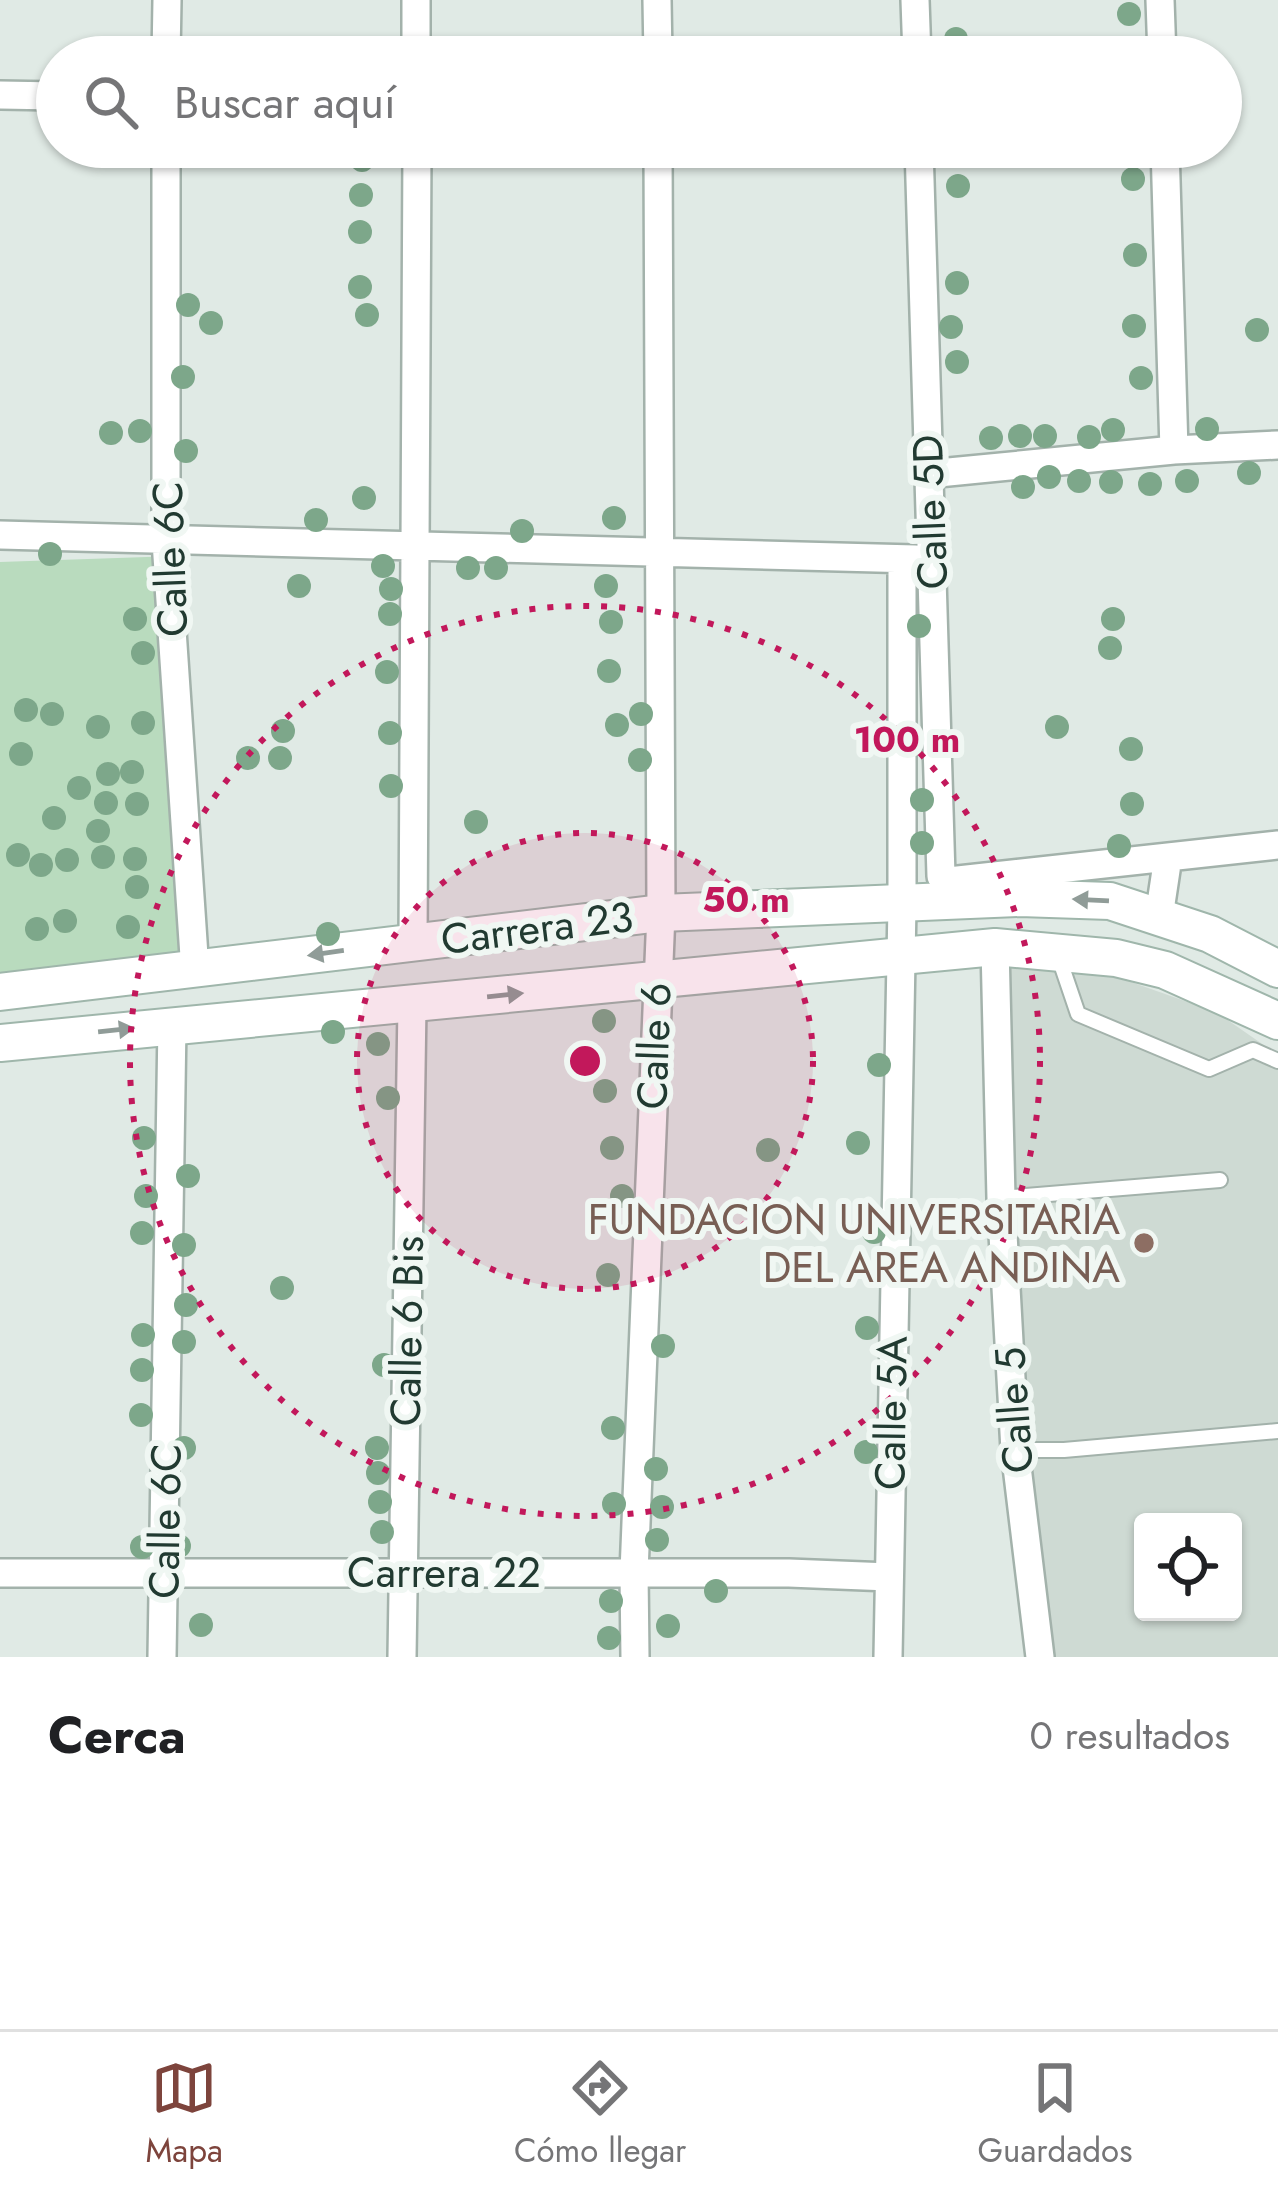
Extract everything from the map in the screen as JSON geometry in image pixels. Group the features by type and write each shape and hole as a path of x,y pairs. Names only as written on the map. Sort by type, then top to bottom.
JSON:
{"main road":[{"name":"Carrera 23","path":"0,992 661,913 1020,898 1110,901 1210,934 1278,969"},
{"name":"Carrera 23","path":"0,1043 995,947 1116,958 1165,970 1267,1017"}],"street":[{"path":"166,36 167,0"},
{"path":"416,0 416,36"},
{"path":"657,0 658,36"},
{"path":"915,0 916,36"},
{"path":"1160,0 1161,36"},
{"path":"0,94 36,95"},
{"name":"Calle 6C","path":"166,168 166,541 196,970"},
{"path":"412,942 417,168"},
{"name":"Calle 6","path":"634,1657 661,913 658,168"},
{"name":"Calle 5D","path":"920,168 938,869 949,881 1168,857"},
{"path":"1166,168 1174,450"},
{"path":"928,474 1174,450 1278,445"},
{"path":"0,535 932,559"},
{"name":"Calle 5A","path":"888,1657 902,905 902,559"},
{"path":"1159,917 1168,857 1278,844"},
{"name":"Calle 5","path":"995,947 1001,1198 1015,1450 1040,1657"},
{"name":"Calle 6 Bis","path":"402,1657 412,1005"},
{"name":"Calle 6C","path":"162,1657 172,1024"},
{"name":"Carrera 22","path":"0,1573 634,1572 889,1577"}],"lane":[{"path":"1057,952 1078,1014 1209,1069 1253,1050 1267,1017"},
{"path":"1253,1050 1278,1061"},
{"path":"1001,1198 1220,1180"},
{"path":"1015,1450 1278,1431"}],"shaded area":[{"name":"FUNDACION UNIVERSITARIA DEL AREA ANDINA","path":"1000,967 1117,977 1216,1012 1278,1055 1278,1657 1046,1657 1017,1430"}],"green space":[{"path":"176,556 188,954 0,973 0,562"}],"place":[{"name":"FUNDACION UNIVERSITARIA DEL AREA ANDINA","path":"1144,1243"}]}
